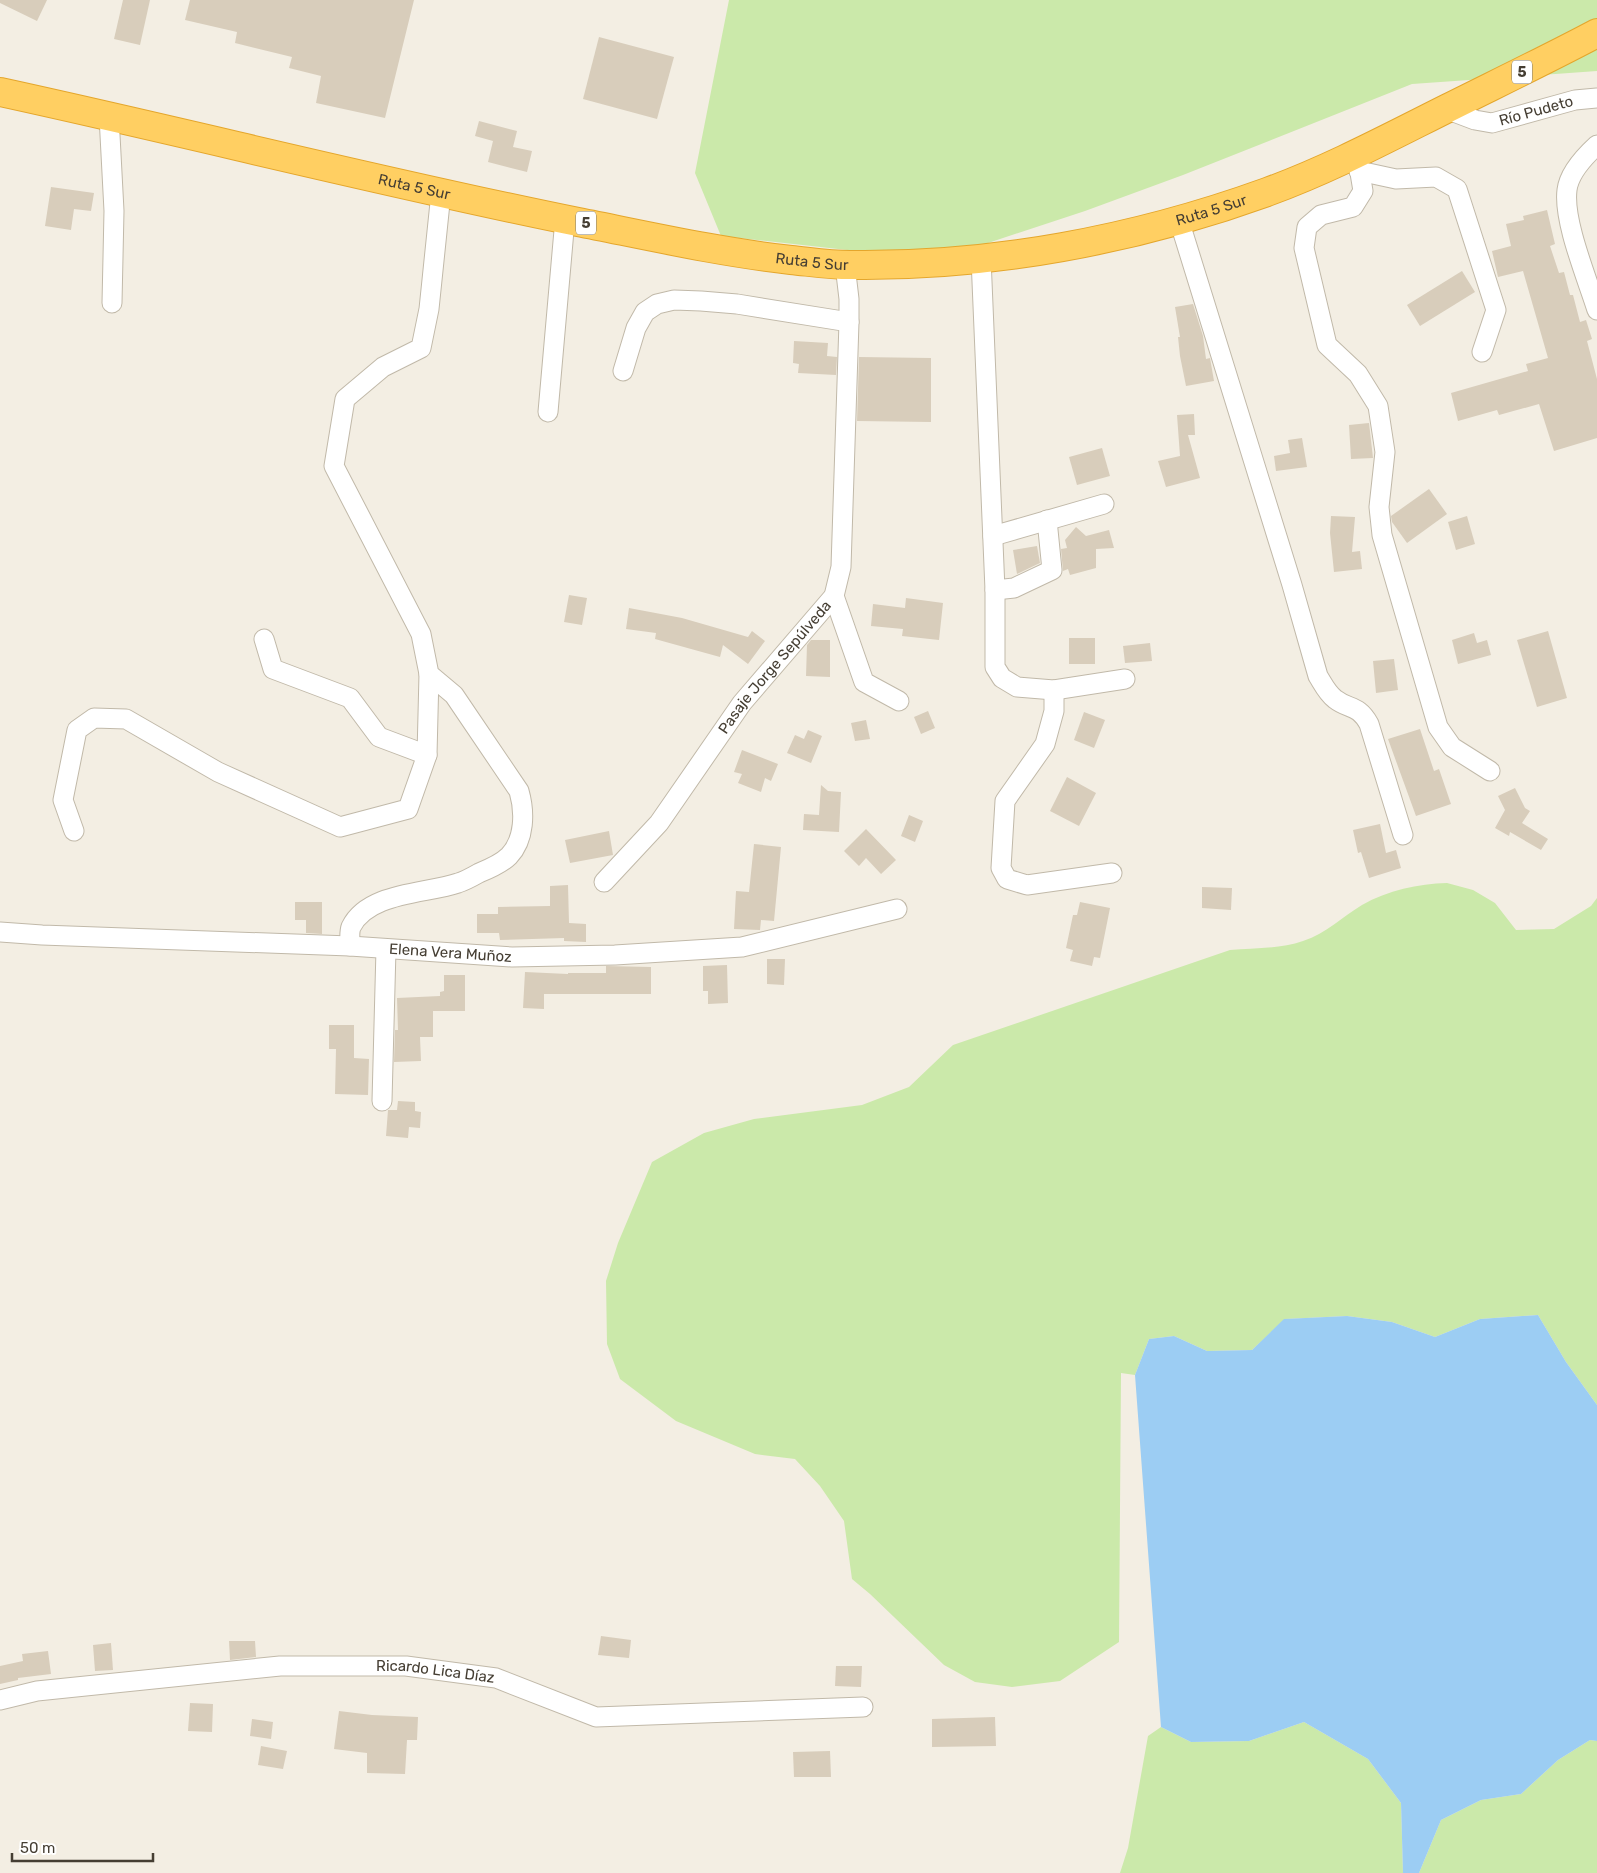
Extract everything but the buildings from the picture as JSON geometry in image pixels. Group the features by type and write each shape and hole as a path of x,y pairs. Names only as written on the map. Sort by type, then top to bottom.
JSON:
{"highway":[{"name":"Ruta 5 Sur","path":"0,92 441,193 739,254 845,265 899,264 981,258 1081,243 1179,220 1358,163 1446,109 1597,33"}],"street":[{"name":"Río Pudeto","path":"1446,109 1475,120 1492,123 1575,100 1597,98"},
{"path":"109,116 114,211 112,303"},
{"path":"1597,145 1576,170 1567,188 1567,206 1574,238 1597,310"},
{"path":"1358,163 1396,179 1436,176 1457,189 1496,310 1482,352"},
{"path":"1358,163 1363,191 1353,207 1322,215 1307,227 1304,248 1327,345 1358,374 1378,406 1385,452 1379,507 1382,535 1438,727 1452,747 1490,772"},
{"path":"74,831 63,800 77,730 94,718 126,718 218,772 340,827 408,809 426,755 429,674 421,634 334,466 345,399 383,367 421,348 430,309 441,193"},
{"path":"548,412 565,219"},
{"path":"1179,220 1292,584 1318,676 1324,688 1335,699 1356,708 1364,714 1369,724 1403,835"},
{"path":"981,258 995,590 995,667 1009,684 1017,688 1054,690 1125,678"},
{"name":"Pasaje Jorge Sepúlveda","path":"604,882 659,823 742,703 834,596 841,567 849,322 849,299 845,265"},
{"path":"624,371 636,328 645,312 658,304 674,300 737,304 849,322"},
{"path":"993,536 1104,504"},
{"path":"995,590 1014,588 1052,570 1047,520"},
{"path":"834,596 864,682 898,701"},
{"path":"264,639 273,669 350,698 379,737 426,755"},
{"path":"350,946 350,929 362,913 387,900 458,883 494,866 508,856 519,843 523,821 523,803 519,790 454,695 429,674"},
{"path":"1054,690 1054,711 1045,744 1005,801 1001,868 1007,879 1027,885 1112,873"},
{"name":"Elena Vera Muñoz","path":"0,932 350,946 512,957 615,955 742,947 897,909"},
{"path":"382,1101 386,949"},
{"name":"Ricardo Lica Díaz","path":"0,1700 37,1691 280,1666 406,1666 496,1678 596,1717 863,1707"}],"green space":[{"path":"729,0 1597,0 1597,71 1412,84 1183,175 1085,211 985,244 883,254 721,236 695,173"},
{"path":"1447,883 1473,890 1495,903 1516,930 1554,929 1591,906 1597,898 1597,1405 1566,1362 1538,1315 1480,1319 1435,1337 1392,1322 1347,1316 1285,1319 1252,1350 1207,1351 1174,1336 1149,1339 1135,1375 1121,1373 1119,1642 1060,1681 1012,1687 975,1682 944,1665 852,1579 844,1521 820,1486 795,1459 755,1454 676,1421 620,1379 607,1344 606,1281 618,1243 652,1162 704,1133 754,1119 862,1105 909,1087 953,1045 1230,950 1294,944 1320,934 1362,905 1382,895 1414,886"},
{"path":"1304,1722 1368,1759 1401,1803 1403,1873 1120,1873 1128,1848 1148,1736 1161,1727 1191,1742 1249,1741"},
{"path":"1590,1740 1597,1741 1597,1873 1419,1873 1441,1820 1481,1800 1521,1794 1558,1760"}],"water":[{"path":"1538,1315 1566,1362 1597,1405 1597,1741 1590,1740 1558,1760 1521,1794 1481,1800 1441,1820 1419,1873 1403,1873 1401,1803 1368,1759 1304,1722 1249,1741 1191,1742 1161,1727 1135,1375 1149,1339 1174,1336 1207,1351 1252,1350 1284,1319 1347,1316 1392,1322 1435,1337 1480,1319"}]}
